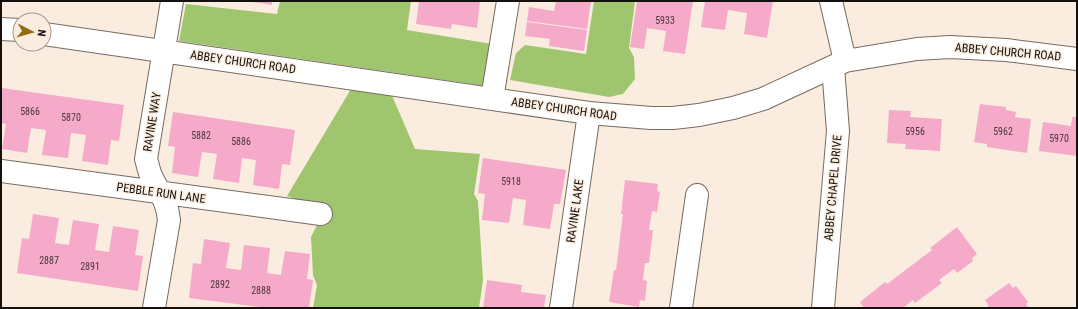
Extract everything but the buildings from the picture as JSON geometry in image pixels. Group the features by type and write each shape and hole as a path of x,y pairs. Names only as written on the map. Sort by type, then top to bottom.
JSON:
{"street":[{"name":"RAVINE WAY","path":"154,308 169,220 168,208 162,193 152,178 146,159 172,1"},
{"path":"492,99 508,1"},
{"name":"ABBEY CHAPEL DRIVE","path":"823,308 838,130 839,64 831,1"},
{"path":"1,29 12,30"},
{"name":"ABBEY CHURCH ROAD","path":"52,35 589,113 651,118 673,118 699,115 734,108 763,99 839,64 917,49 950,47 1006,50 1077,59"},
{"name":"RAVINE LAKE","path":"561,308 589,113"},
{"name":"PEBBLE RUN LANE","path":"1,171 321,214"},
{"path":"681,308 697,195"}],"green space":[{"path":"280,1 411,1 407,30 492,44 485,86 179,41 186,4 277,14"},
{"path":"594,1 635,1 629,48 634,57 635,79 623,94 609,97 510,80 516,53 525,45 586,54"},
{"path":"351,89 390,91 415,149 480,154 474,194 478,201 483,280 479,308 313,308 317,285 313,275 311,237 325,209 287,196"}]}
